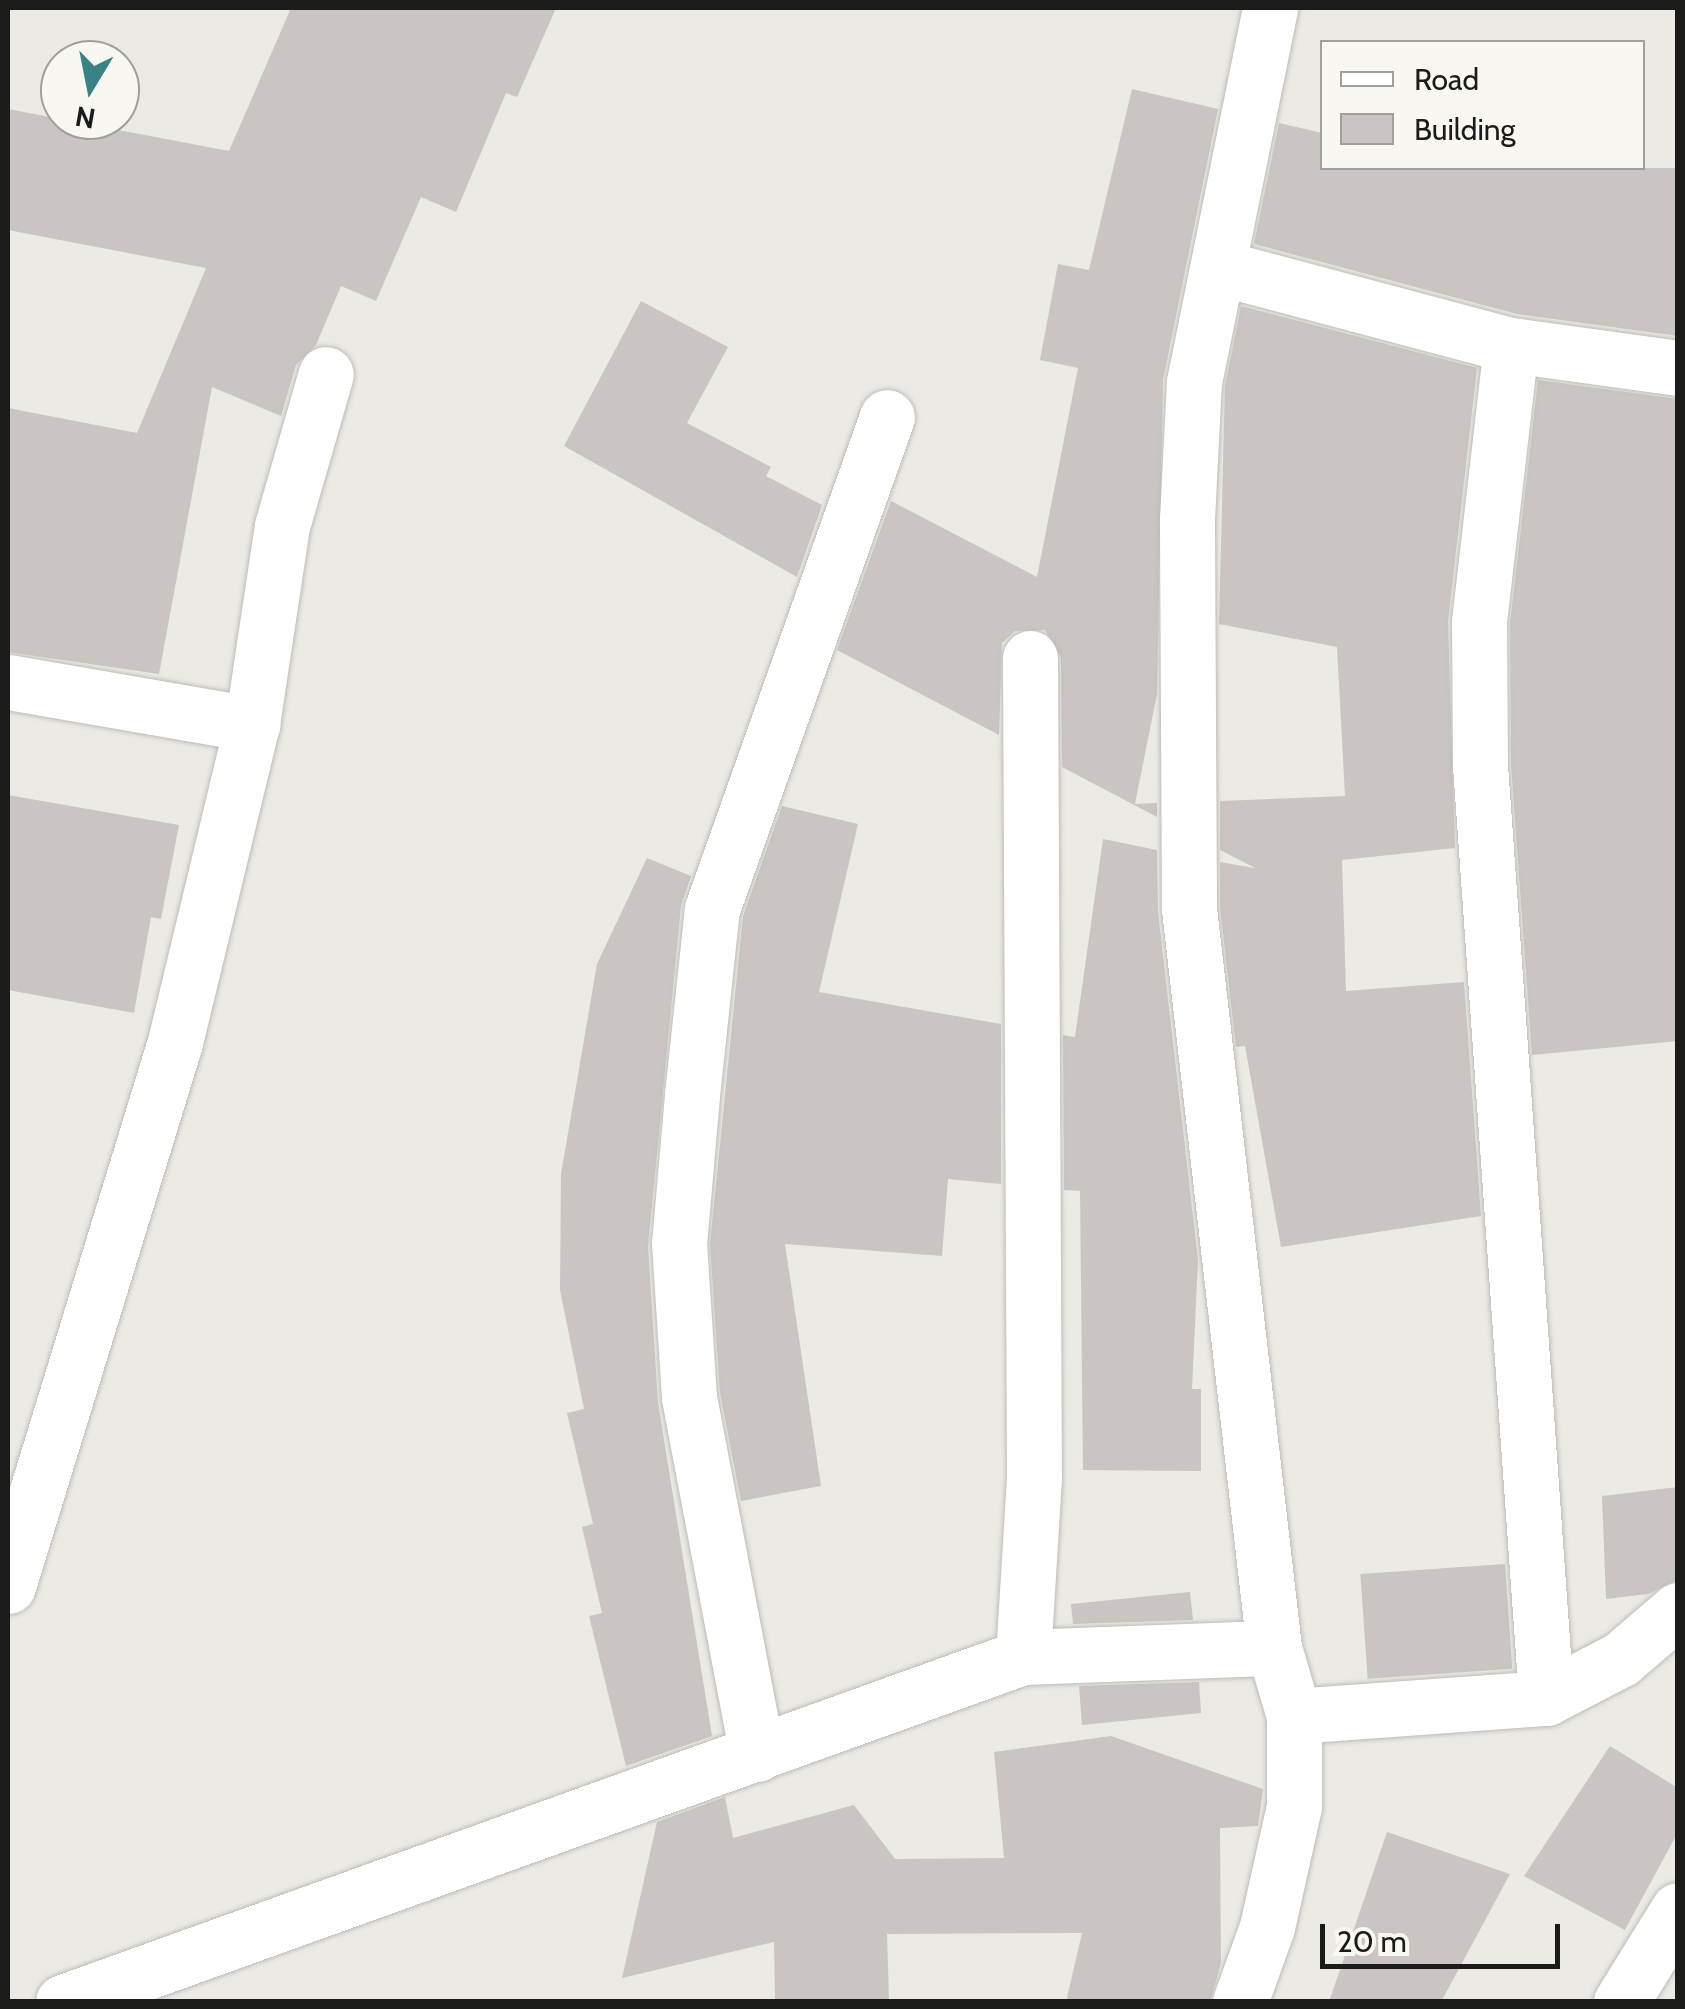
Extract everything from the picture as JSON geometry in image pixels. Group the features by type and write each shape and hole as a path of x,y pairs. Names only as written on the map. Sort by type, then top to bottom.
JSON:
{"street":[{"path":"1240,2002 1267,1927 1294,1806 1294,1716 1274,1648 1189,910 1192,402 1270,8"},
{"path":"1220,268 1511,345 1678,368"},
{"path":"1511,345 1478,622 1480,764 1546,1698"},
{"path":"8,1586 175,1042 252,724 282,526 326,374"},
{"path":"757,1754 688,1396 679,1244 692,1095 712,909 887,417"},
{"path":"1024,1657 1034,1478 1030,658"},
{"path":"8,682 252,724"},
{"path":"1294,1716 1546,1698 1620,1659 1678,1610"},
{"path":"62,2002 1024,1657 1274,1648"},
{"path":"1621,2002 1678,1910"}],"building":[{"path":"291,8 556,8 517,97 506,93 456,212 421,197 376,301 341,286 316,345 296,365 281,416 212,387 159,674 8,652 8,408 137,433 206,268 8,230 8,109 40,115 40,140 140,140 140,134 229,151"},
{"path":"1132,89 1218,109 1163,380 1157,694 1135,804 1157,803 1157,817 1062,767 1061,658 1045,630 1015,631 1002,643 999,735 837,650 891,501 1037,577 1078,368 1040,360 1058,264 1089,270"},
{"path":"1279,123 1320,133 1320,170 1678,168 1678,336 1517,314 1254,244"},
{"path":"641,301 728,347 687,423 771,467 766,476 822,505 797,577 564,446"},
{"path":"1241,306 1477,368 1448,622 1455,848 1342,860 1346,991 1464,982 1481,1216 1281,1247 1245,1046 1236,1047 1220,907 1220,862 1255,868 1220,850 1220,801 1345,796 1337,647 1219,624 1225,386"},
{"path":"1538,380 1678,399 1678,1041 1532,1055 1511,764 1510,624"},
{"path":"8,795 179,825 161,919 151,917 134,1013 8,990"},
{"path":"782,806 858,824 819,992 1001,1024 1001,1184 948,1179 942,1256 785,1244 821,1486 741,1501 720,1393 710,1244 743,916"},
{"path":"1103,839 1157,850 1158,912 1198,1260 1192,1389 1201,1389 1201,1471 1083,1470 1080,1191 1064,1190 1063,1035 1075,1037"},
{"path":"647,858 691,876 681,906 648,1246 658,1403 712,1736 626,1766 589,1616 602,1613 582,1527 593,1524 567,1413 584,1409 560,1290 561,1174 597,964"},
{"path":"1678,1487 1678,1580 1648,1594 1606,1599 1602,1496"},
{"path":"1505,1564 1512,1669 1368,1679 1360,1574"},
{"path":"1190,1592 1193,1620 1073,1624 1071,1604"},
{"path":"1199,1682 1201,1713 1082,1725 1079,1686"},
{"path":"1111,1736 1263,1789 1258,1826 1220,1828 1221,1963 1210,2002 1066,2002 1082,1933 887,1934 889,2002 775,2002 774,1942 622,1978 657,1822 725,1797 733,1838 854,1805 895,1859 1004,1858 994,1752"},
{"path":"1610,1746 1678,1788 1678,1832 1625,1930 1524,1876"},
{"path":"1387,1832 1510,1874 1441,2002 1329,2002"}]}
